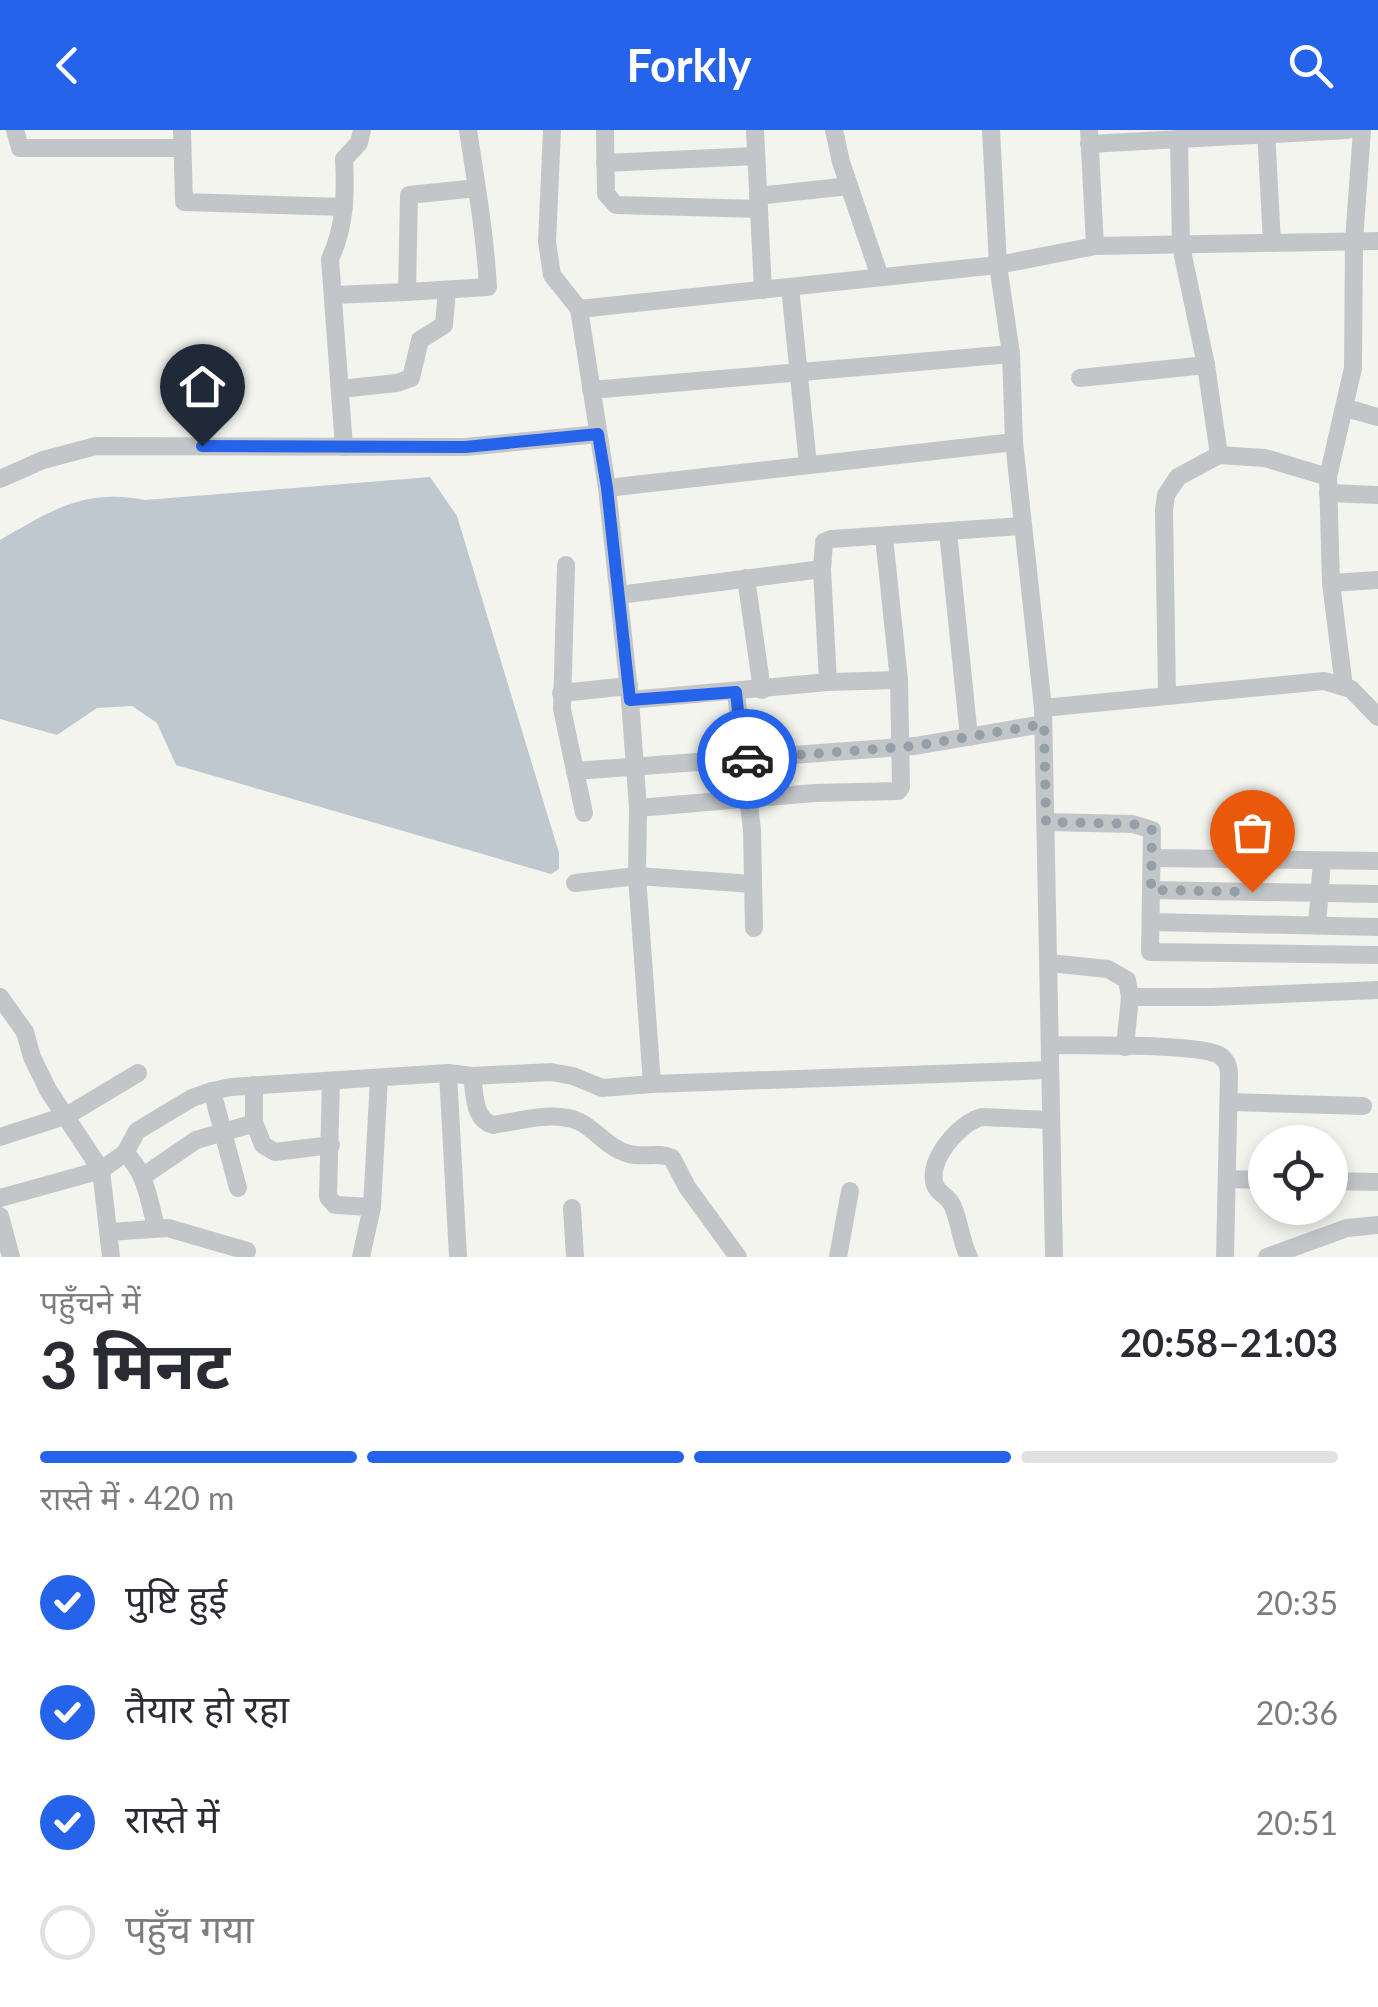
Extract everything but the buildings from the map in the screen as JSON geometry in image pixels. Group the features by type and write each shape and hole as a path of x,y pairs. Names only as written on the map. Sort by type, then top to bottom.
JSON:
{"street":[{"path":"344,447 330,259 340,239 344,159 359,143 362,130"},
{"path":"333,295 488,287 468,130"},
{"path":"552,130 547,242 552,275 579,309 620,595 638,808 638,876 652,1084"},
{"path":"605,130 606,194 616,204 759,202 849,186"},
{"path":"755,130 763,290"},
{"path":"834,130 880,278"},
{"path":"991,130 998,265 1011,354 1014,442 1043,716 1054,1257"},
{"path":"1094,246 1089,137 1179,139 1348,130"},
{"path":"1344,687 1330,584 1328,485 1353,368 1354,240 1362,130"},
{"path":"1266,132 1272,243"},
{"path":"9,143 182,139 184,202 344,206"},
{"path":"1179,139 1181,246 1206,366 1219,455"},
{"path":"605,163 756,156"},
{"path":"408,292 409,194 477,188"},
{"path":"579,309 998,265 1094,246 1378,241"},
{"path":"790,287 808,465"},
{"path":"340,389 411,378 420,340 444,325 447,290"},
{"path":"591,390 1011,354"},
{"path":"1080,378 1206,366"},
{"path":"1346,408 1378,418"},
{"path":"0,478 42,460 96,446 465,447 598,434"},
{"path":"607,488 1014,442"},
{"path":"1167,696 1166,495 1178,477 1219,455 1265,458 1328,485 1378,494"},
{"path":"828,682 824,542 1023,526"},
{"path":"948,532 969,737"},
{"path":"638,808 898,791 903,780 898,680 884,537"},
{"path":"566,565 561,693 566,739 584,813"},
{"path":"620,595 822,569"},
{"path":"746,578 762,690"},
{"path":"1330,584 1378,580"},
{"path":"561,693 736,692 828,682 898,680"},
{"path":"575,772 900,746 969,737 1043,716 1167,696 1324,681 1351,689 1378,717"},
{"path":"736,692 749,798 754,928"},
{"path":"1046,822 1144,826 1152,830 1150,952 1378,955"},
{"path":"1152,858 1378,862"},
{"path":"1317,926 1322,860"},
{"path":"575,883 638,876 753,884"},
{"path":"1151,890 1378,894"},
{"path":"1151,922 1378,927"},
{"path":"1048,963 1108,969 1127,980 1130,997 1125,1046"},
{"path":"1130,997 1211,998 1378,990"},
{"path":"0,996 25,1032 48,1090 68,1114 101,1170 111,1257"},
{"path":"1050,1045 1214,1052 1223,1057 1229,1065 1226,1257"},
{"path":"0,1198 101,1170 124,1153 137,1131 192,1098 212,1091 448,1074 562,1072 602,1088 1050,1070"},
{"path":"0,1137 68,1114 138,1074"},
{"path":"448,1074 458,1257"},
{"path":"472,1076 478,1112 485,1122 493,1125 562,1117 581,1122 600,1139 629,1155 659,1154 672,1158 687,1187 738,1257"},
{"path":"361,1257 372,1207 379,1078"},
{"path":"331,1080 328,1198 332,1202 372,1207"},
{"path":"254,1086 254,1126 263,1145 275,1152 330,1145"},
{"path":"212,1091 238,1188"},
{"path":"1229,1102 1364,1106"},
{"path":"969,1257 958,1233 951,1201 936,1188 934,1177 953,1134 982,1117 1051,1120"},
{"path":"142,1177 196,1140 254,1126"},
{"path":"124,1153 136,1162 156,1227"},
{"path":"1227,1179 1248,1180"},
{"path":"1348,1181 1378,1182"},
{"path":"838,1257 850,1191"},
{"path":"572,1208 576,1257"},
{"path":"0,1216 11,1257"},
{"path":"1267,1257 1347,1228 1378,1225"},
{"path":"109,1232 156,1227 184,1231 247,1251"}],"shaded area":[{"path":"430,477 457,516 559,853 559,869 551,874 176,765 157,723 132,706 97,708 57,735 0,719 0,540 18,529 52,511 103,497 145,500"}],"way so far":[{"path":"747,759 915,746 1044,724 1046,822 1133,824 1152,830 1151,890 1252,892"}],"route":[{"path":"202,446 465,447 598,434 630,700 736,692 743,760 747,759"}]}
